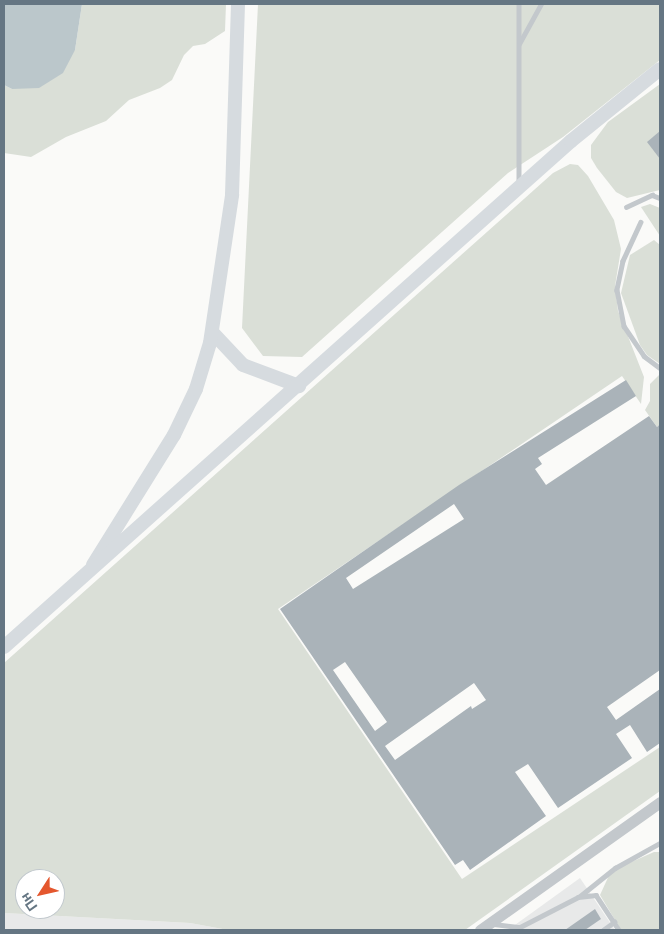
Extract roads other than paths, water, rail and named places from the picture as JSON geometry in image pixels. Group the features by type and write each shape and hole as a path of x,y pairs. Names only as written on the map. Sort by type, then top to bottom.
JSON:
{"main road":[{"path":"88,574 174,435 199,379 212,332 232,195 238,4"},
{"path":"4,647 609,108 660,69"},
{"path":"212,332 243,365 299,386"}],"street":[{"path":"480,930 660,802"}],"lane":[{"path":"520,4 520,188"},
{"path":"519,45 541,4"},
{"path":"626,207 652,195 660,198"},
{"path":"641,222 623,261 617,290 624,326 644,356 660,368"},
{"path":"490,923 520,927 578,896 614,868 660,843"},
{"path":"578,896 596,895 619,930"},
{"path":"603,930 614,922"}]}
